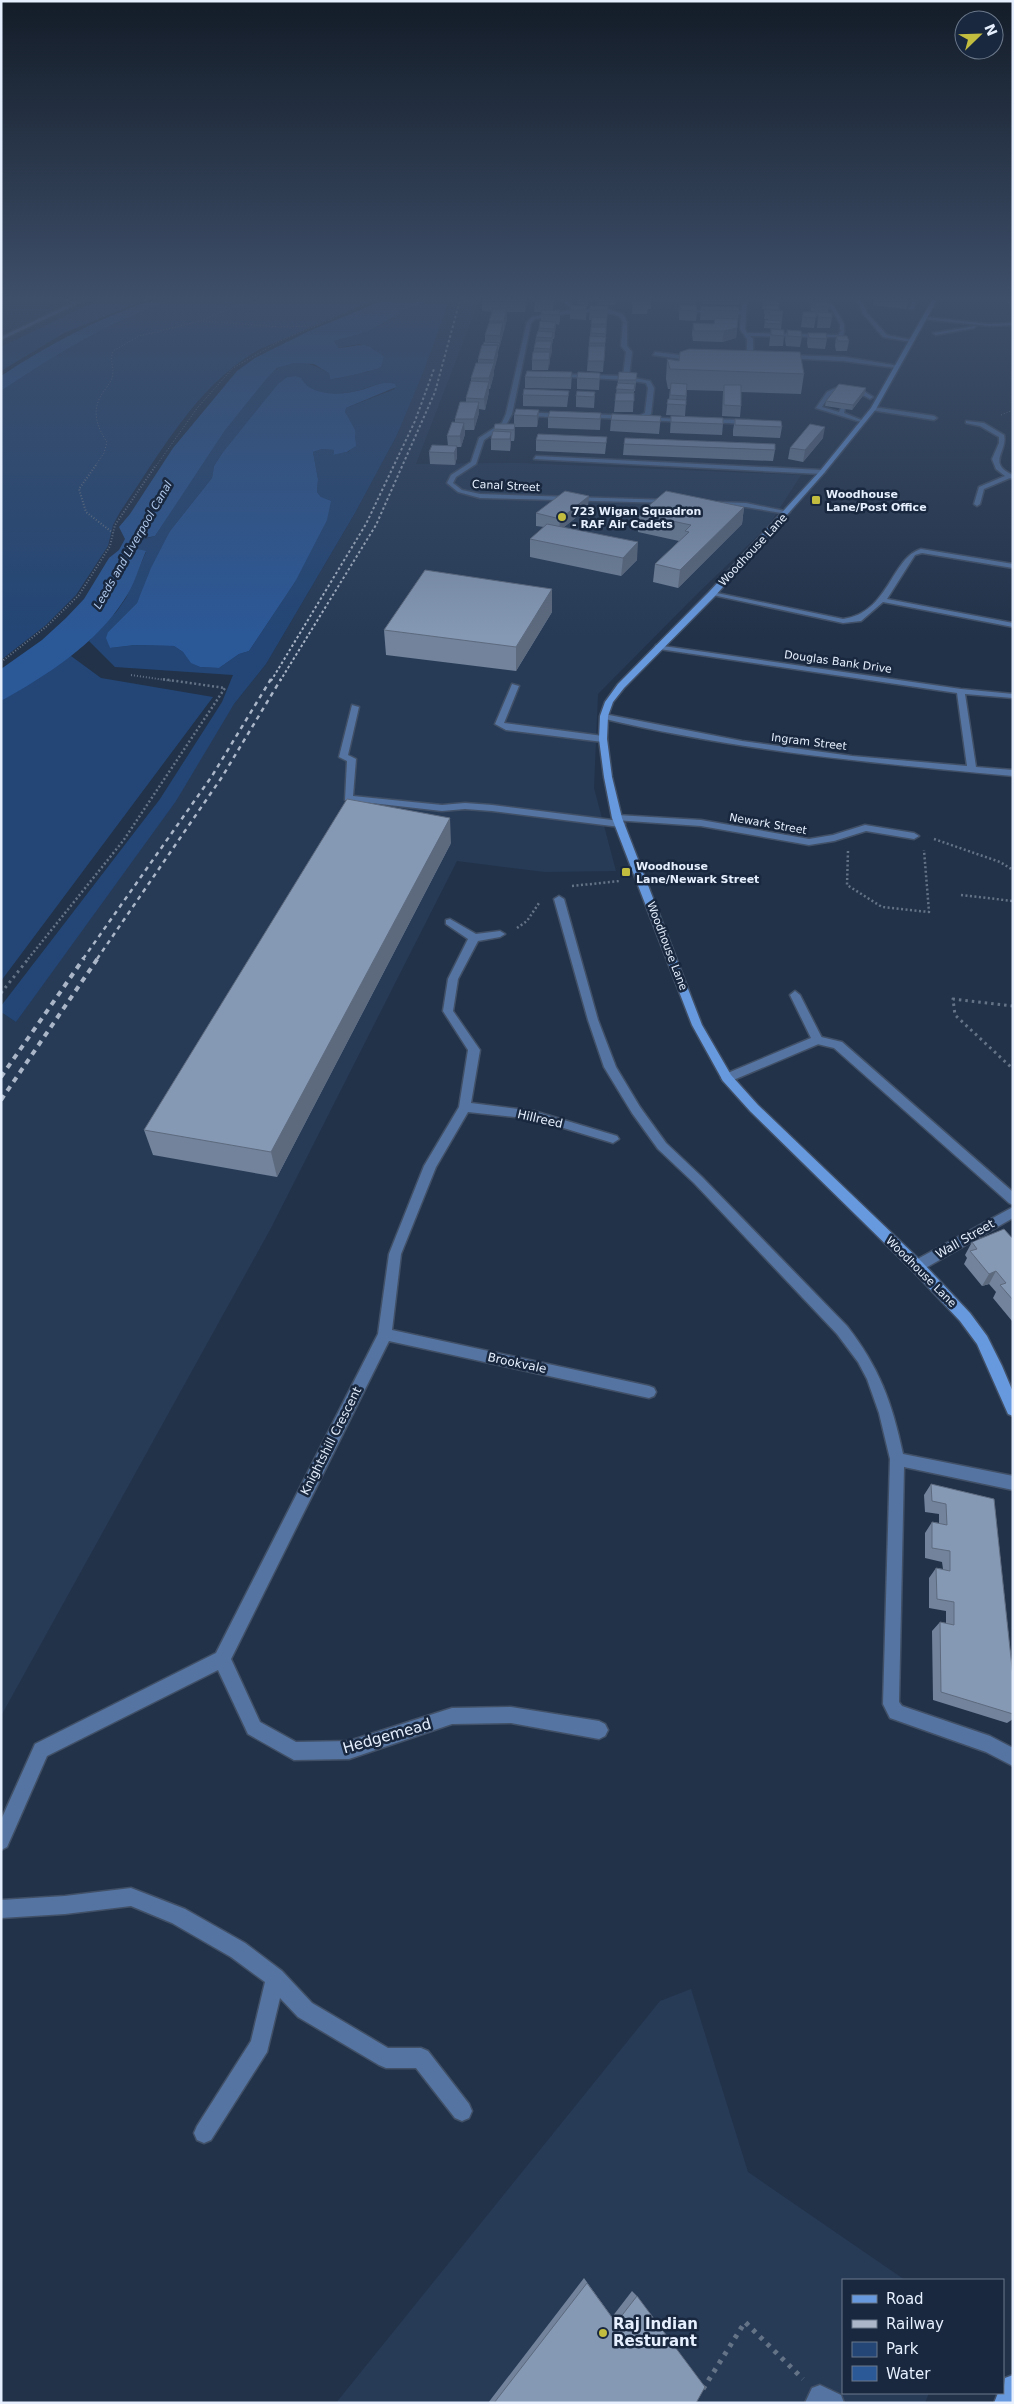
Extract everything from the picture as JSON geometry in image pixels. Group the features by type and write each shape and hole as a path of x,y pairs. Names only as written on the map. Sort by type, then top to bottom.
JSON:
{"main road":[{"name":"Woodhouse Lane","path":"870,412 787,512 712,594 621,686 609,702 604,716 603,739 608,777 618,821 697,1025 727,1078 754,1108 950,1300 982,1340 1013,1410"},
{"path":"1005,2403 1013,2386"}],"street":[{"path":"640,418 648,412"},
{"path":"842,412 862,422"},
{"path":"895,412 934,418"},
{"path":"510,414 570,416"},
{"name":"Canal Street","path":"510,414 504,424 481,439 474,463 453,476 450,483 456,489 480,496 679,502"},
{"path":"580,416 753,423"},
{"path":"982,424 989,420"},
{"path":"968,422 982,424 1002,436 1002,443 996,450 994,458 997,466 1011,476"},
{"path":"536,458 822,472"},
{"path":"977,504 981,488 1011,476"},
{"path":"709,503 746,505 787,512"},
{"path":"712,594 843,621 858,619 882,600 913,554 921,551 1013,566"},
{"path":"882,600 1013,626"},
{"name":"Douglas Bank Drive","path":"659,647 961,691 1013,696"},
{"path":"515,686 499,724 542,732 603,739"},
{"path":"961,691 972,769"},
{"name":"Newark Street","path":"356,707 343,757 352,759 348,798 442,808 465,806 492,808 618,821 701,823 809,842 865,828 918,837"},
{"name":"Ingram Street","path":"604,716 742,744 852,759 1013,773"},
{"path":"558,899 592,1020 610,1066 632,1103 662,1146 698,1180 842,1330 870,1370 891,1431 896,1459 891,1704 896,1712 990,1745 1013,1757"},
{"path":"450,922 474,938 500,934"},
{"name":"Knightshill Crescent","path":"222,1660 384,1334 395,1254 430,1166 465,1107 474,1050 448,1011 453,979 474,938"},
{"path":"795,995 817,1040"},
{"path":"727,1078 817,1040 838,1045 1013,1200"},
{"name":"Hillreed","path":"465,1107 534,1115 613,1139"},
{"name":"Wall Street","path":"917,1266 1013,1212"},
{"name":"Brookvale","path":"384,1334 649,1392"},
{"path":"896,1459 1013,1483"},
{"path":"1,1841 41,1750 222,1660"},
{"name":"Hedgemead","path":"222,1660 254,1728 294,1751 349,1750 452,1716 511,1715 599,1730"},
{"path":"1,1909 64,1905 130,1897 186,1921 238,1950 275,1978 305,2010 386,2058 421,2058 462,2110"},
{"path":"204,2134 260,2045 275,1978"}],"path":[{"path":"95,412 97,428 107,442 104,453 79,489 86,512 113,533"},
{"path":"1,662 41,632 79,595 110,546 113,533 120,518 173,441 196,412"},
{"path":"1,993 123,841 225,688 131,675"},
{"path":"849,833 848,885 882,907 929,912 918,837 943,841 1000,862 1013,870"},
{"path":"961,895 1013,901"},
{"path":"1013,1006 953,999 955,1015 1013,1070"},
{"path":"700,2395 745,2322 823,2400"}],"shaded area":[{"path":"406,412 436,412 416,464 520,463 801,475 769,525 695,596 598,694 594,788 616,871 545,872 457,861 271,1228 1,1716 1,1012 16,1022 234,704 266,664 355,513 397,435"},
{"path":"691,1989 748,2172 904,2279 842,2279 842,2394 929,2394 925,2403 336,2403 660,2001"}],"green space":[{"path":"1,412 189,412 165,444 120,512 113,525 108,546 76,595 46,625 1,660"},
{"path":"238,412 256,412 223,452 214,466 212,478 170,531 137,603 108,632 110,648 135,645 174,646 183,652 192,663 200,667 219,668 239,654 249,651 295,582 321,497 317,492 318,479 313,452 322,449 334,450 334,454 348,452 355,446 356,437 345,412 406,412 397,435 355,513 266,664 234,704 176,801 16,1022 1,1012 1,1006 160,799 222,702 233,675 115,667 89,641 117,611 126,598 146,552 138,549 136,544 141,540 155,536"},
{"path":"71,656 101,678 213,697 1,981 1,701"}],"water":[{"name":"Leeds and Liverpool Canal","path":"203,412 239,412 225,430 155,536 145,538 136,544 138,549 146,551 131,589 113,616 85,645 69,658 1,701 1,669 42,640 84,599 109,558 119,550 125,539 119,527 130,514 173,448"},
{"path":"255,412 345,412 355,430 356,446 347,452 332,455 334,450 322,449 313,452 318,479 317,492 321,497 331,501 327,520 295,582 249,651 239,654 219,668 200,667 191,663 183,652 174,646 135,645 110,648 106,638 108,632 137,603 151,568 170,531 212,478 214,466"}],"building":[{"path":"457,412 476,412 474,419 455,419"},
{"path":"515,412 538,412 537,416 514,415"},
{"path":"550,412 601,413 600,419 548,417"},
{"path":"612,414 661,416 660,422 611,420"},
{"path":"671,416 723,418 723,424 671,422"},
{"path":"735,419 781,421 782,427 735,425"},
{"path":"452,422 464,423 460,436 447,436"},
{"path":"495,424 515,424 514,430 494,429"},
{"path":"810,424 825,427 805,450 790,448"},
{"path":"493,431 511,432 510,439 491,439"},
{"path":"538,434 607,437 606,443 536,440"},
{"path":"625,438 775,444 775,450 624,444"},
{"path":"432,445 457,446 454,453 429,452"},
{"path":"565,491 589,496 560,519 536,513"},
{"path":"666,491 744,507 680,570 655,564 689,532 685,531 691,525 639,514"},
{"path":"547,524 638,542 623,558 530,539"},
{"path":"425,570 552,589 516,647 384,630"},
{"path":"347,799 450,818 271,1152 144,1130"},
{"path":"1004,1229 1013,1239 1013,1300 1000,1285 1006,1283 996,1271 989,1274 970,1251 977,1249 972,1242"},
{"path":"931,1484 994,1499 1013,1677 1013,1714 941,1692 940,1622 954,1625 954,1602 937,1599 936,1568 950,1571 950,1551 932,1548 932,1522 947,1525 946,1504 932,1501"},
{"name":"Raj Indian Resturant","path":"587,2283 616,2323 637,2296 705,2387 696,2403 494,2403"}],"railway":[{"path":"271,681 366,524 418,412"},
{"path":"280,681 376,525 426,412"},
{"path":"83,959 212,776 271,679"},
{"path":"97,959 222,777 281,679"},
{"path":"1,1077 84,958"},
{"path":"1,1100 98,958"}],"place":[{"name":"Woodhouse Lane/Post Office","path":"816,500"},
{"name":"723 Wigan Squadron - RAF Air Cadets","path":"562,517"},
{"name":"Woodhouse Lane/Newark Street","path":"626,872"},
{"name":"Raj Indian Resturant","path":"603,2333"}]}
